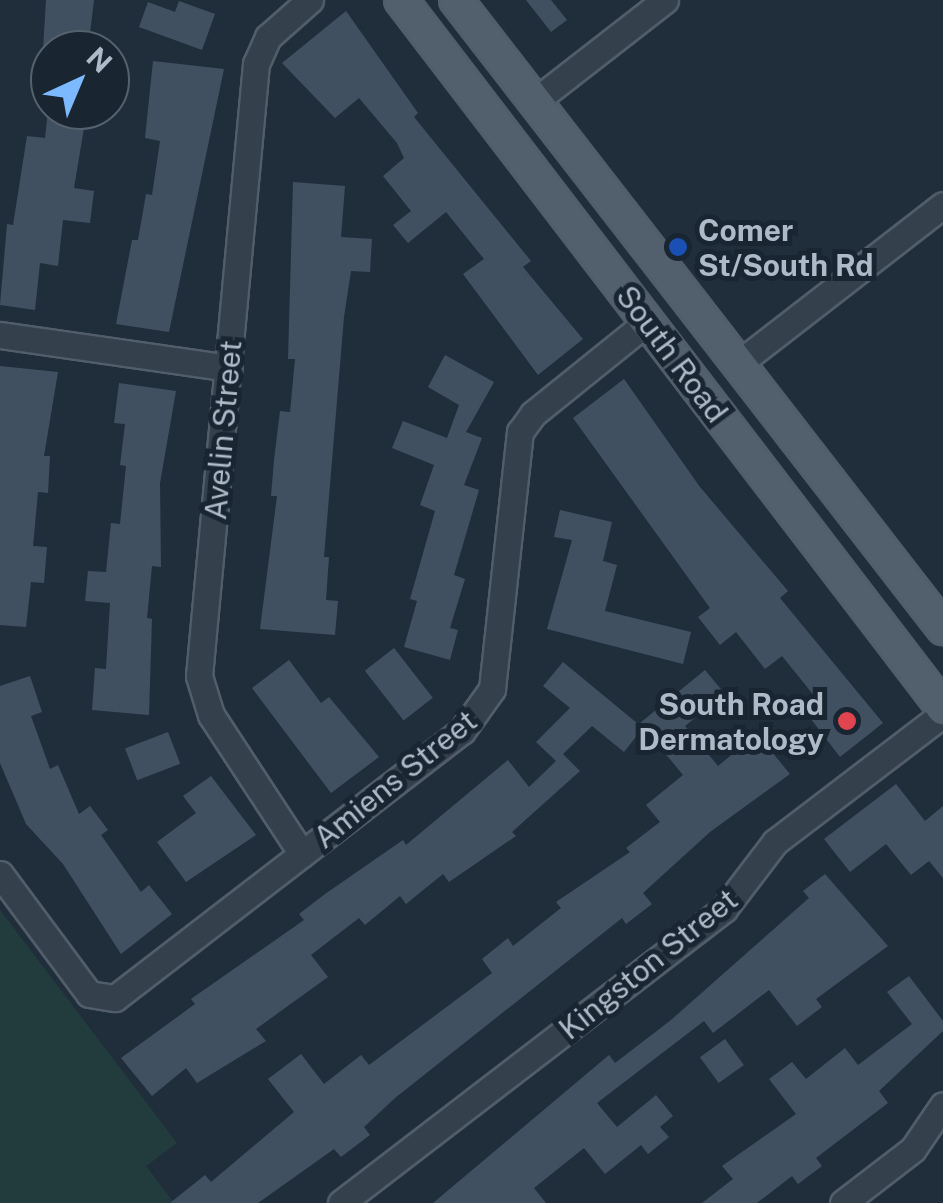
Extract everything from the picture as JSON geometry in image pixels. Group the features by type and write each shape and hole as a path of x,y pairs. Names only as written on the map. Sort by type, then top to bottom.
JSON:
{"main road":[{"name":"South Road","path":"400,0 943,711"},
{"name":"South Road","path":"456,0 738,364 936,606"}],"street":[{"name":"Avelin Street","path":"302,854 211,715 199,676 256,64 268,37 310,0"},
{"path":"534,102 665,0"},
{"path":"738,364 943,206"},
{"name":"Amiens Street","path":"0,874 90,994 104,1000 125,992 462,731 487,702 520,432 648,322"},
{"path":"0,335 229,368"},
{"name":"Kingston Street","path":"341,1203 724,909 775,842 943,711"},
{"path":"843,1203 913,1149 943,1105"}],"green space":[{"path":"0,910 177,1143 146,1166 174,1203 0,1203"}],"building":[{"path":"46,0 94,0 90,30 44,30"},
{"path":"526,0 551,0 567,20 551,32"},
{"path":"179,1 215,14 202,50 139,27 148,2 175,12"},
{"path":"346,11 418,113 414,117 531,261 523,267 583,339 538,375 463,274 484,259 446,212 408,243 393,225 411,211 383,176 404,158 397,143 359,98 335,118 282,63"},
{"path":"153,61 224,69 169,332 116,324 132,240 138,240 146,194 152,195 160,141 145,138"},
{"path":"46,130 84,130 74,188 94,191 90,223 63,220 58,266 40,263 35,310 0,305 7,224 13,225 27,136 45,138"},
{"path":"293,182 345,186 341,237 372,239 370,272 351,271 344,317 324,557 329,557 326,600 338,601 335,635 260,629 277,496 271,496 280,411 290,412 295,359 288,359"},
{"path":"445,355 494,382 466,432 482,438 464,485 479,490 454,575 465,579 450,628 458,630 450,660 404,647 417,601 410,599 435,511 420,505 434,465 392,448 403,421 447,438 459,405 428,387"},
{"path":"0,366 58,372 44,456 50,456 48,493 38,492 33,546 47,547 44,583 31,582 26,627 0,625"},
{"path":"624,379 700,487 788,591 780,598 883,723 840,757 811,719 824,708 782,656 765,669 736,632 720,645 698,617 710,608 573,418"},
{"path":"119,383 176,391 160,483 161,567 152,566 147,618 152,619 149,715 92,710 95,668 106,669 110,603 85,601 88,571 106,572 111,523 120,524 126,466 120,465 125,424 114,423"},
{"path":"560,510 612,522 603,561 617,565 605,611 691,632 683,664 547,629 572,540 554,537"},
{"path":"394,648 433,698 404,720 365,671"},
{"path":"289,660 321,703 329,697 379,757 331,793 252,688"},
{"path":"563,662 643,728 624,752 592,726 563,754 580,771 512,832 516,836 449,882 443,874 406,904 400,896 365,925 359,918 311,955 328,977 256,1029 266,1041 197,1083 186,1068 152,1096 121,1058 195,1004 191,999 304,920 299,914 325,894 403,840 406,845 508,760 529,787 556,761 536,742 570,708 543,686"},
{"path":"705,670 725,694 685,726 718,766 757,734 790,774 710,832 643,893 652,904 626,924 622,918 395,1098 364,1127 370,1135 341,1157 334,1149 258,1203 170,1203 205,1175 211,1182 294,1112 268,1079 301,1054 324,1084 361,1055 369,1065 492,973 482,959 508,938 513,946 561,908 556,902 630,852 626,848 660,822 646,805 683,775 640,723"},
{"path":"30,676 42,712 31,716 50,769 58,765 79,814 90,806 108,830 101,835 141,892 149,885 172,914 121,954 63,864 26,824 0,763 0,686"},
{"path":"168,732 180,764 137,780 125,748"},
{"path":"211,776 256,835 186,882 157,842 196,813 183,796"},
{"path":"896,784 925,821 943,806 943,878 929,861 911,875 886,844 850,872 824,839"},
{"path":"825,874 888,946 816,999 822,1007 797,1026 769,990 713,1033 704,1021 597,1103 617,1127 656,1095 673,1116 660,1127 669,1137 648,1154 641,1145 605,1174 584,1148 534,1188 546,1203 433,1203 609,1055 615,1063 671,1020 809,898 803,891"},
{"path":"909,976 943,1021 943,1031 879,1091 888,1103 816,1158 822,1166 798,1184 792,1176 757,1203 702,1203 733,1179 722,1166 796,1114 769,1079 792,1062 806,1079 845,1048 858,1065 912,1024 887,992"},
{"path":"725,1039 744,1065 719,1083 700,1057"}],"place":[{"name":"Comer St/South Rd","path":"678,247"},
{"name":"South Road Dermatology","path":"847,721"}]}
